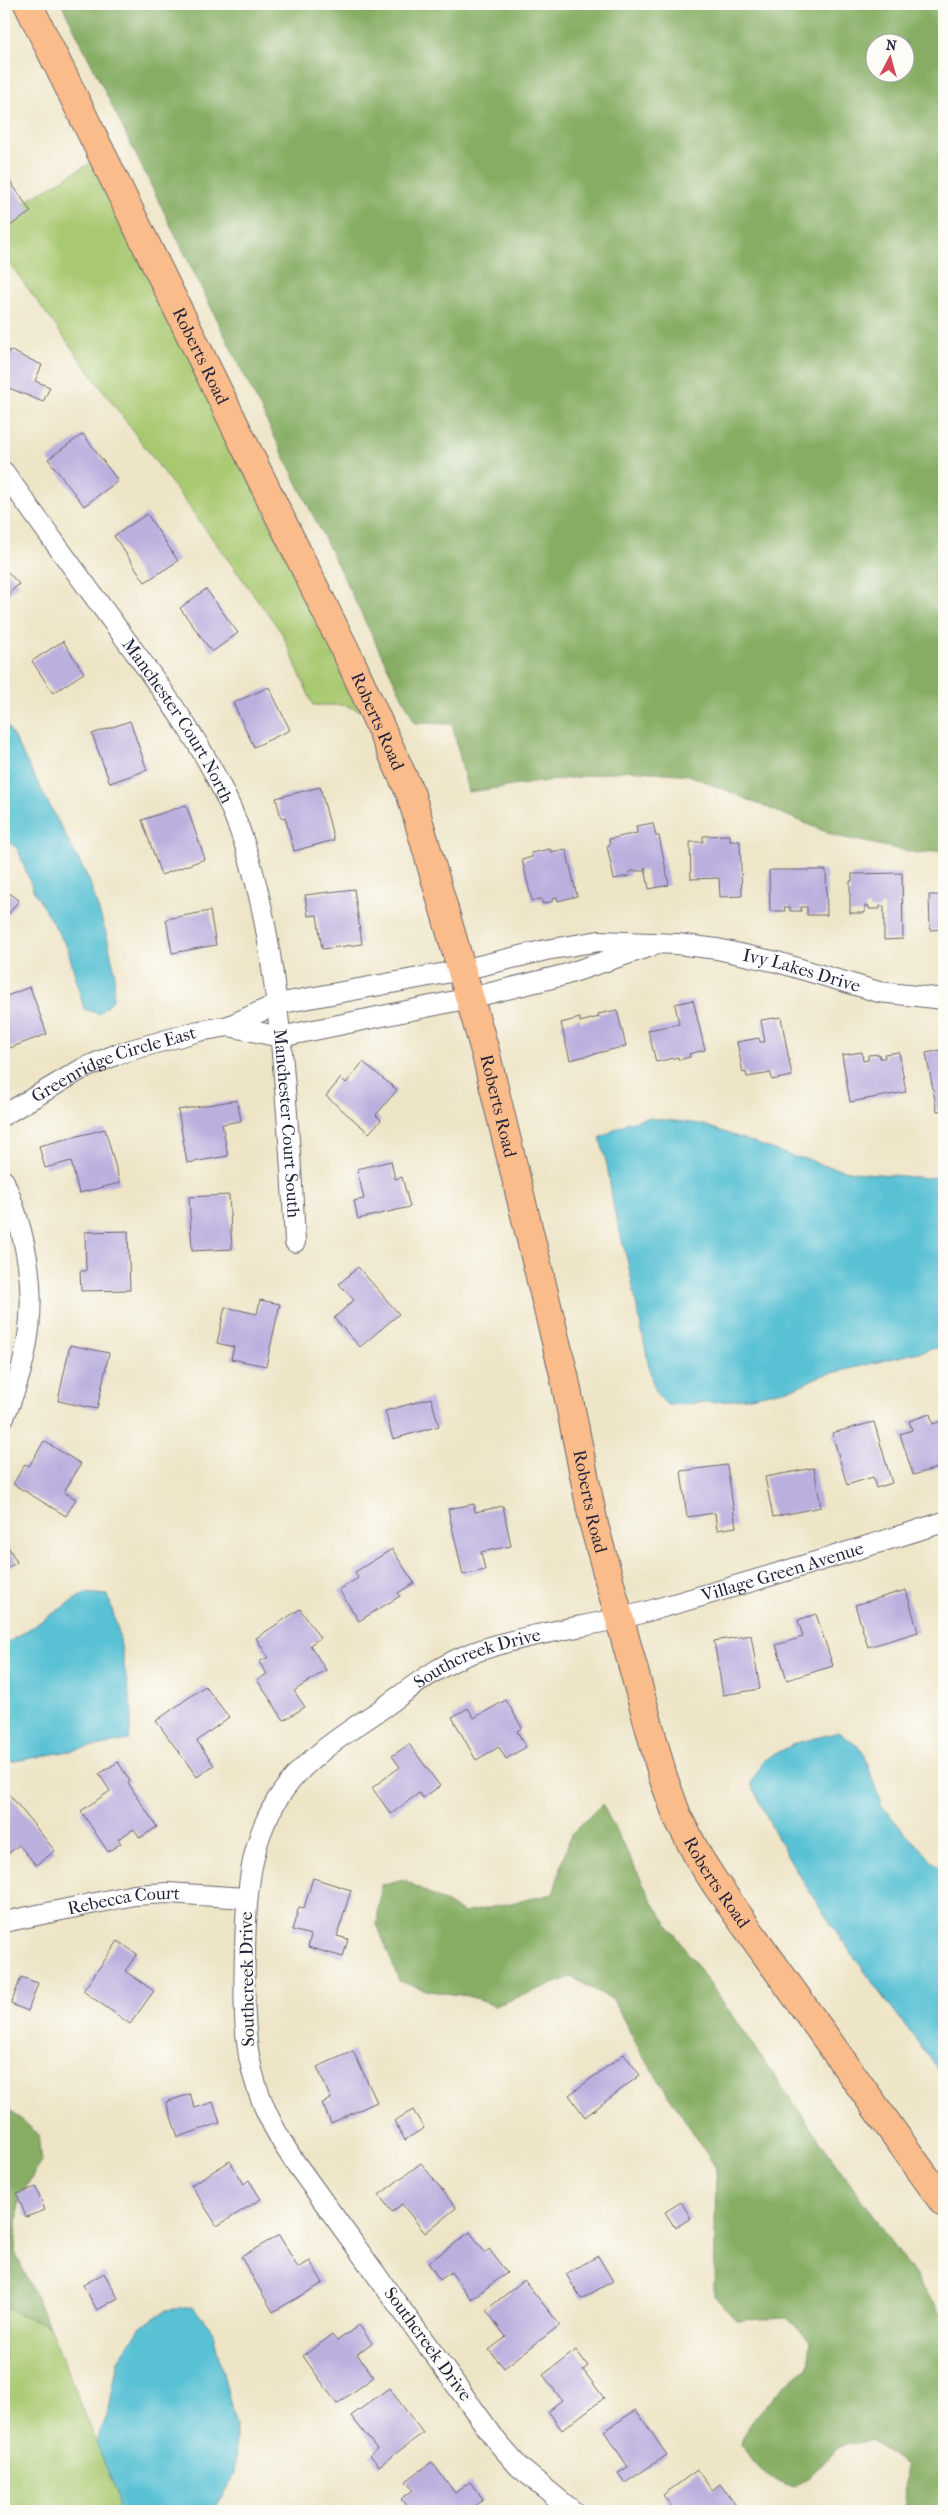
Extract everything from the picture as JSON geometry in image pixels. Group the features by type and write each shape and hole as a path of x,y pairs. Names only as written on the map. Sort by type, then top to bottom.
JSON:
{"main road":[{"name":"Roberts Road","path":"28,4 351,662 416,811 470,998 564,1375 594,1526 663,1777 678,1818 699,1858 944,2204"}],"street":[{"name":"Manchester Court North","path":"5,477 175,708 224,792 240,830 256,882 277,1004"},
{"name":"Ivy Lakes Drive","path":"462,970 546,950 599,941 660,943 739,953 879,992 944,999"},
{"name":"Ivy Lakes Drive","path":"470,998 582,969 660,943"},
{"name":"Greenridge Circle East","path":"4,1115 82,1069 120,1053 199,1031 229,1026 277,1004 462,970"},
{"name":"Greenridge Circle East","path":"229,1026 280,1037 470,998"},
{"name":"Manchester Court South","path":"277,1004 292,1172 295,1242"},
{"path":"4,1181 24,1236 30,1269 31,1293 25,1356 4,1417"},
{"name":"Village Green Avenue","path":"620,1619 773,1576 944,1522"},
{"name":"Southcreek Drive","path":"573,2511 519,2467 498,2443 277,2136 264,2109 247,2051 244,2021 246,1898 249,1874 256,1845 267,1818 281,1793 316,1756 445,1665 475,1652 516,1641 620,1619"},
{"name":"Rebecca Court","path":"4,1922 134,1894 168,1893 246,1898"}],"green space":[{"path":"62,4 944,4 944,850 917,853 836,836 689,775 629,770 468,792 452,724 415,723"},
{"path":"94,161 362,711 343,705 313,705 282,633 4,256 4,214"},
{"path":"602,1804 655,1906 944,2317 944,2511 905,2511 906,2465 870,2440 838,2447 810,2476 794,2487 776,2480 763,2472 747,2453 742,2444 748,2425 783,2387 808,2366 811,2341 786,2318 737,2320 714,2296 716,2168 640,2051 613,2000 571,1977 495,2006 468,1996 429,1991 399,1981 377,1924 381,1885 403,1879 464,1913 553,1894 571,1834"},
{"path":"4,2110 10,2110 38,2134 41,2162 19,2200 15,2252 49,2326 4,2308"},
{"path":"4,2308 49,2326 117,2493 119,2511 4,2511"}],"water":[{"path":"4,719 89,880 107,936 115,973 113,1000 99,1014 84,1009 68,949 33,890 18,849 4,838"},
{"path":"648,1118 701,1124 794,1157 854,1172 926,1178 944,1176 944,1346 820,1376 797,1387 756,1396 727,1401 667,1405 656,1393 651,1376 600,1138 628,1122"},
{"path":"85,1593 108,1595 119,1634 132,1713 129,1740 4,1763 4,1645"},
{"path":"839,1732 863,1750 881,1805 906,1834 944,1872 944,2078 865,1972 814,1899 770,1823 751,1783 764,1760 796,1743"},
{"path":"193,2307 212,2330 236,2425 235,2473 217,2505 221,2511 119,2511 117,2493 96,2443 109,2410 118,2360 141,2327 166,2310"}],"building":[{"path":"4,172 31,212 5,229 4,227"},
{"path":"9,350 42,365 35,381 50,387 43,402 4,386 4,362"},
{"path":"83,434 118,481 84,506 48,459"},
{"path":"147,514 178,561 145,582 114,536"},
{"path":"4,568 19,584 4,598"},
{"path":"206,589 238,633 212,652 180,608"},
{"path":"63,641 84,673 53,693 32,661"},
{"path":"269,687 290,730 254,747 233,703"},
{"path":"130,721 147,770 110,783 92,734"},
{"path":"320,787 334,840 294,851 285,817 281,818 276,798"},
{"path":"186,805 205,859 161,875 142,820"},
{"path":"653,823 656,836 659,836 669,885 649,889 645,867 644,871 632,871 629,873 629,876 614,879 607,846 610,845 609,839 637,833 636,826"},
{"path":"730,835 730,841 740,841 742,896 720,897 719,878 691,879 690,842 703,842 703,836"},
{"path":"550,849 551,852 566,849 577,896 558,901 557,897 552,898 553,901 543,904 541,899 532,901 522,860 532,857 531,853"},
{"path":"826,870 827,915 807,915 807,907 801,907 801,911 790,911 790,907 784,907 785,911 770,911 769,871"},
{"path":"902,873 903,939 884,940 884,906 880,906 880,909 869,909 869,906 865,906 865,913 850,913 850,881 852,881 852,874"},
{"path":"4,889 19,900 4,920"},
{"path":"354,889 362,944 322,949 317,915 308,916 305,895"},
{"path":"929,895 944,895 944,929 930,930"},
{"path":"210,911 216,945 172,953 166,919"},
{"path":"30,987 47,1034 4,1050 4,997"},
{"path":"693,1000 705,1050 689,1054 690,1057 679,1060 678,1057 656,1062 648,1030 679,1024 675,1004"},
{"path":"617,1010 626,1046 570,1060 561,1023 580,1018 580,1022 599,1017 598,1014"},
{"path":"781,1017 792,1076 772,1080 771,1073 747,1077 746,1072 743,1073 737,1042 759,1038 760,1042 765,1042 761,1020"},
{"path":"944,1050 944,1110 937,1111 926,1053"},
{"path":"862,1052 863,1061 868,1060 868,1055 879,1054 880,1058 885,1058 884,1054 899,1052 906,1092 850,1102 842,1055"},
{"path":"363,1062 397,1090 376,1115 381,1120 369,1133 326,1096 341,1078 346,1083"},
{"path":"237,1100 241,1121 222,1124 228,1156 187,1163 178,1110"},
{"path":"105,1129 120,1183 79,1193 71,1161 45,1168 39,1146"},
{"path":"391,1161 395,1179 402,1177 410,1207 358,1219 354,1201 364,1199 357,1169"},
{"path":"229,1195 232,1249 192,1251 189,1197"},
{"path":"128,1231 130,1290 81,1291 80,1271 86,1271 85,1232"},
{"path":"358,1267 399,1314 360,1347 334,1318 354,1300 339,1284"},
{"path":"260,1300 280,1304 266,1366 231,1359 234,1347 217,1343 225,1307 257,1314"},
{"path":"70,1345 109,1353 97,1409 58,1401"},
{"path":"431,1398 439,1426 393,1439 385,1411"},
{"path":"930,1414 933,1424 944,1420 944,1466 913,1475 900,1434 912,1430 909,1421"},
{"path":"874,1422 892,1483 876,1488 873,1477 847,1485 832,1433"},
{"path":"44,1441 81,1464 64,1492 76,1499 66,1516 13,1484 25,1464 29,1466"},
{"path":"727,1465 736,1527 717,1530 715,1513 687,1517 681,1471"},
{"path":"814,1468 821,1507 773,1517 765,1477"},
{"path":"474,1504 475,1512 503,1506 511,1546 481,1552 485,1570 463,1575 448,1509"},
{"path":"4,1540 17,1562 4,1570"},
{"path":"392,1549 414,1583 398,1593 400,1596 359,1621 339,1590 358,1578 355,1572"},
{"path":"906,1590 918,1632 868,1647 855,1605"},
{"path":"300,1609 320,1638 310,1645 326,1670 294,1691 305,1707 284,1720 257,1680 267,1674 259,1662 268,1657 256,1638"},
{"path":"816,1614 833,1666 787,1680 776,1645 803,1637 798,1620"},
{"path":"751,1635 760,1689 723,1695 714,1641"},
{"path":"205,1686 229,1717 197,1741 214,1765 197,1777 156,1721"},
{"path":"506,1700 522,1728 517,1731 526,1747 506,1759 499,1747 476,1760 452,1717 468,1708 474,1718"},
{"path":"409,1744 440,1786 423,1798 419,1793 391,1814 372,1788 400,1767 392,1756"},
{"path":"118,1762 130,1781 128,1783 157,1827 140,1838 134,1829 118,1839 121,1843 108,1852 81,1811 110,1791 99,1774"},
{"path":"9,1794 55,1851 36,1865 19,1845 4,1857 4,1799"},
{"path":"313,1878 351,1890 337,1936 348,1939 343,1957 308,1947 311,1935 292,1930 299,1907 304,1908"},
{"path":"118,1941 137,1954 125,1971 154,1991 130,2024 83,1991"},
{"path":"21,1977 38,1983 28,2011 11,2004"},
{"path":"353,2051 377,2102 331,2123 322,2103 331,2099 317,2067"},
{"path":"624,2054 640,2075 585,2117 569,2095"},
{"path":"190,2094 195,2108 213,2102 220,2123 178,2137 166,2102"},
{"path":"413,2110 424,2128 405,2140 394,2121"},
{"path":"230,2161 244,2184 249,2180 261,2199 217,2226 191,2185"},
{"path":"421,2163 456,2208 425,2233 402,2204 392,2212 379,2195"},
{"path":"36,2187 45,2210 26,2217 17,2194"},
{"path":"681,2202 691,2218 675,2228 665,2212"},
{"path":"470,2232 485,2253 489,2249 507,2273 471,2299 451,2272 440,2280 428,2263"},
{"path":"279,2235 298,2268 310,2261 323,2283 273,2312 241,2257"},
{"path":"598,2256 613,2281 581,2299 566,2274"},
{"path":"104,2273 118,2298 97,2310 83,2285"},
{"path":"524,2280 560,2325 504,2368 489,2350 506,2337 486,2310"},
{"path":"359,2325 372,2343 357,2354 374,2377 337,2404 303,2356 332,2335 337,2341"},
{"path":"576,2350 588,2366 583,2370 604,2398 562,2430 548,2411 562,2400 543,2375"},
{"path":"389,2388 423,2433 379,2466 370,2455 377,2449 351,2416"},
{"path":"636,2410 667,2455 625,2483 618,2473 628,2467 604,2431"},
{"path":"432,2462 455,2493 470,2482 483,2500 467,2511 410,2511 401,2499 413,2490 406,2481"},
{"path":"697,2470 712,2490 720,2484 738,2508 733,2511 675,2511 663,2495"}]}
